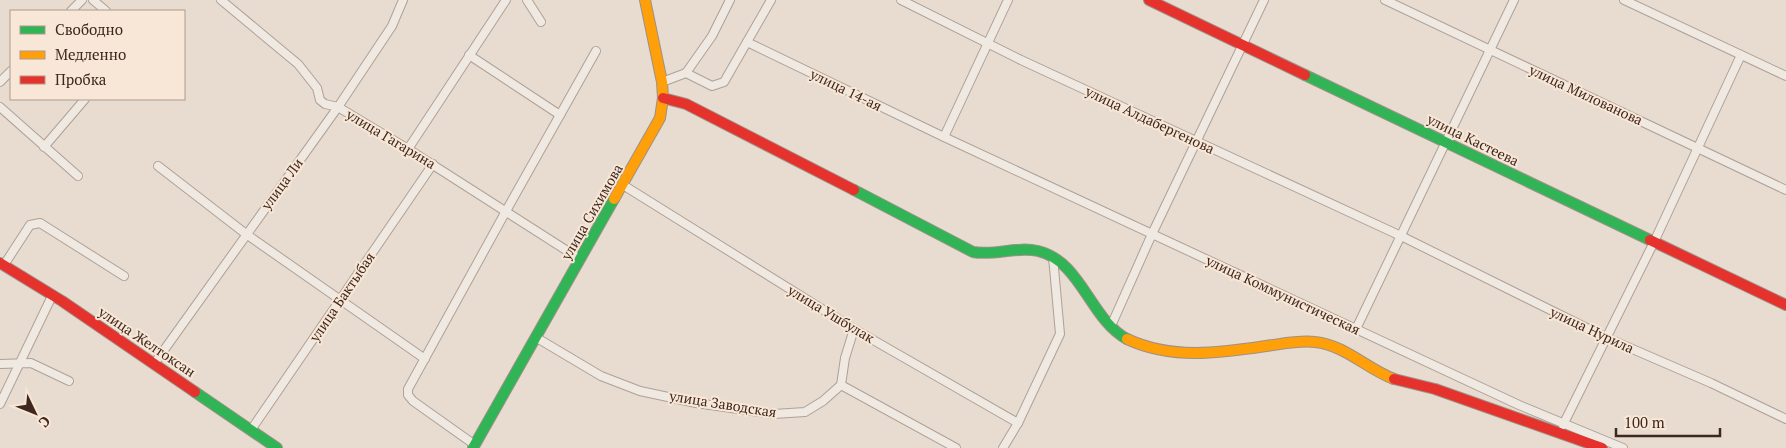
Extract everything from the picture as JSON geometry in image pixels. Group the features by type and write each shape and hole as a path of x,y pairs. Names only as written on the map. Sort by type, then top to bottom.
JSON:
{"street":[{"path":"72,10 82,0"},
{"path":"93,0 105,10"},
{"name":"улица Гагарина","path":"221,0 298,64 317,88 320,100 325,104 338,107 408,148 580,259"},
{"name":"улица Ли","path":"154,364 338,107 392,26 403,0"},
{"path":"408,148 506,0"},
{"path":"527,0 541,22"},
{"name":"улица Сихимова","path":"474,447 624,185 660,118 663,98 662,82 645,0"},
{"path":"662,82 686,73 712,36 730,0"},
{"path":"686,73 712,86 724,82 771,0"},
{"name":"улица Алдабергенова","path":"902,0 988,43 1401,236"},
{"path":"944,137 1008,0"},
{"name":"улица Кастеева","path":"1148,0 1786,305"},
{"path":"1111,326 1152,234 1264,0"},
{"name":"улица Милованова","path":"1385,0 1786,190"},
{"path":"1356,329 1514,0"},
{"path":"1624,0 1786,76"},
{"name":"улица 14-ая","path":"747,42 944,137"},
{"path":"474,447 413,401 408,395 408,389 596,51"},
{"path":"469,55 560,115"},
{"path":"1563,424 1654,242 1741,55"},
{"path":"0,82 10,72"},
{"path":"663,98 686,104 973,252 984,254 1023,249 1036,250 1053,258 1066,270 1111,326 1132,341 1161,350 1189,353 1220,352 1306,341 1324,343 1346,352 1390,378 1434,388 1602,448"},
{"path":"44,147 84,100"},
{"path":"0,107 78,176"},
{"name":"улица Коммунистическая","path":"944,137 1563,424 1623,448"},
{"name":"улица Бактыбая","path":"251,430 433,164"},
{"path":"158,166 246,234 425,359"},
{"name":"улица Ушбулак","path":"624,185 854,329 1018,423"},
{"path":"2,264 34,222 40,223 124,276"},
{"name":"улица Нурила","path":"1401,236 1607,338 1711,383 1786,419"},
{"path":"1003,448 1018,423 1060,334 1053,258"},
{"name":"улица Желтоксан","path":"2,264 277,448"},
{"path":"0,404 17,364 52,296"},
{"path":"854,329 845,358 841,384 956,448"},
{"name":"улица Заводская","path":"537,338 601,376 640,391 696,403 774,414 805,412 823,401 841,384"},
{"path":"0,364 31,363 69,381"}],"traffic: fast":[{"path":"1305,75 1650,240"},
{"path":"854,190 973,252 989,253 1030,250 1053,257 1065,266 1114,330 1127,339"},
{"path":"473,448 614,199"},
{"path":"195,392 277,448"}],"traffic: slow":[{"path":"614,199 660,118 663,98 662,82 645,0"},
{"path":"1127,339 1161,350 1196,353 1231,351 1297,342 1315,342 1346,352 1394,379"}],"traffic: jam":[{"path":"1149,0 1305,75"},
{"path":"663,98 686,104 854,190"},
{"path":"1650,240 1786,305"},
{"path":"0,263 62,301 195,392"},
{"path":"1394,379 1435,389 1602,448"}]}
